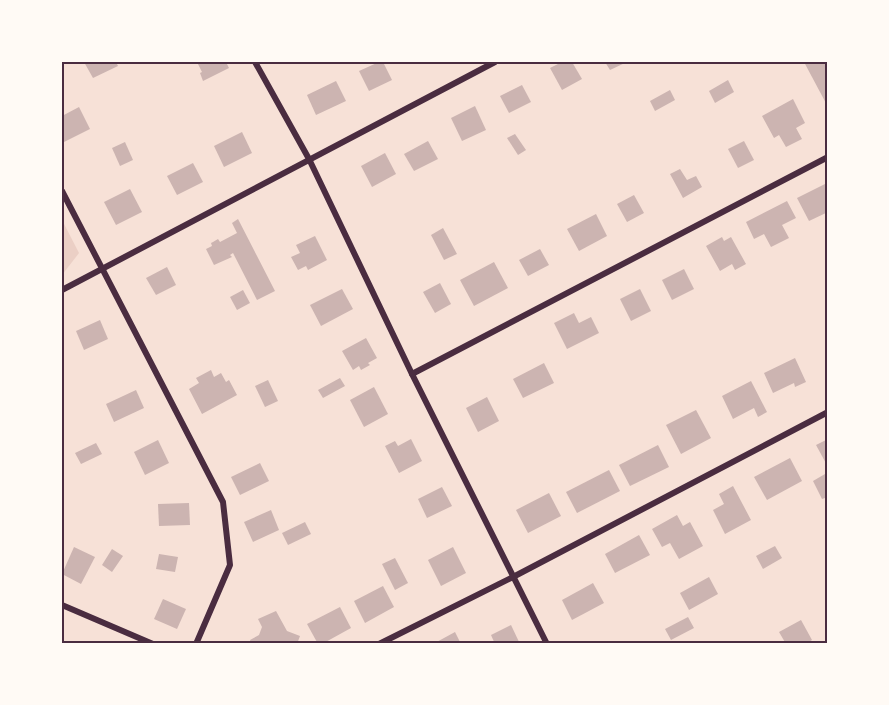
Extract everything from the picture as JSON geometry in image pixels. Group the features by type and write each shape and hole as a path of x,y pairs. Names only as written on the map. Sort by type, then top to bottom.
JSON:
{"street":[{"path":"255,62 309,159 412,374 547,644"},
{"path":"62,290 495,62"},
{"path":"412,374 828,157"},
{"path":"62,191 223,502 230,566 196,644"},
{"path":"379,644 513,577 828,412"},
{"path":"62,605 153,644"}],"shaded area":[{"path":"62,220 79,253 62,275"}],"building":[{"path":"84,62 116,62 118,66 93,78"},
{"path":"197,62 226,62 229,68 203,81"},
{"path":"383,62 392,80 369,91 359,71"},
{"path":"562,62 572,62 582,79 562,90 550,68"},
{"path":"605,62 627,62 610,70"},
{"path":"804,62 828,62 828,107"},
{"path":"728,80 734,92 715,103 709,91"},
{"path":"336,81 346,101 316,115 307,95"},
{"path":"522,85 531,102 509,113 500,96"},
{"path":"670,90 675,100 655,111 650,101"},
{"path":"793,99 805,123 796,128 802,139 786,147 779,135 774,138 762,116"},
{"path":"475,106 486,130 462,141 451,118"},
{"path":"79,107 90,129 64,142 62,116"},
{"path":"242,132 252,153 224,167 214,146"},
{"path":"515,134 526,150 518,155 507,138"},
{"path":"428,141 438,159 414,171 404,154"},
{"path":"744,141 754,160 738,168 728,149"},
{"path":"125,142 133,160 120,166 112,148"},
{"path":"385,153 396,174 372,187 361,166"},
{"path":"193,163 203,182 177,195 167,176"},
{"path":"680,169 687,180 696,176 702,187 683,198 670,174"},
{"path":"827,183 828,212 809,221 797,198"},
{"path":"130,189 142,212 116,225 104,202"},
{"path":"634,195 644,213 627,222 617,204"},
{"path":"787,201 796,218 782,225 789,238 771,247 764,234 754,239 746,222"},
{"path":"596,214 607,236 579,251 567,229"},
{"path":"238,219 275,291 257,300 233,253 230,255 232,257 214,265 206,249 218,239 220,242 237,233 232,223"},
{"path":"443,228 457,254 444,260 431,235"},
{"path":"315,236 327,260 308,270 306,266 298,270 291,257 300,253 296,245"},
{"path":"722,237 724,241 731,237 746,264 735,270 732,264 720,271 706,246"},
{"path":"540,249 549,265 528,276 519,260"},
{"path":"494,262 508,288 474,306 460,280"},
{"path":"167,267 176,285 156,295 146,278"},
{"path":"684,269 694,289 672,300 662,280"},
{"path":"440,283 451,304 435,313 423,292"},
{"path":"342,289 353,309 321,326 310,305"},
{"path":"640,289 651,311 631,321 620,299"},
{"path":"243,290 250,303 237,310 230,297"},
{"path":"574,313 579,323 591,317 599,333 567,349 554,323"},
{"path":"100,320 108,339 84,350 76,331"},
{"path":"366,338 377,358 361,370 359,366 353,370 342,351"},
{"path":"795,358 806,382 795,387 794,383 773,393 764,373"},
{"path":"544,363 554,383 523,398 513,379"},
{"path":"211,370 214,377 221,373 226,382 229,380 237,395 202,414 189,389 199,383 196,378"},
{"path":"340,378 345,386 323,398 318,390"},
{"path":"268,380 278,401 265,407 255,386"},
{"path":"751,381 767,412 758,417 754,408 733,419 722,396"},
{"path":"374,387 388,414 364,427 350,400"},
{"path":"136,390 144,408 114,422 106,404"},
{"path":"487,397 499,421 478,432 466,408"},
{"path":"696,410 711,438 681,454 666,425"},
{"path":"411,439 422,461 399,473 385,446 395,441 398,446"},
{"path":"828,439 828,467 816,445"},
{"path":"158,440 169,463 145,475 134,452"},
{"path":"96,443 102,454 81,464 75,453"},
{"path":"658,445 669,467 630,486 619,465"},
{"path":"790,458 802,481 767,500 754,477"},
{"path":"260,463 269,481 240,495 231,477"},
{"path":"609,470 620,491 577,513 566,492"},
{"path":"825,474 828,480 828,497 822,499 813,481"},
{"path":"733,486 751,520 725,534 713,510 724,504 719,494"},
{"path":"442,487 452,506 427,518 418,499"},
{"path":"549,493 561,516 528,533 516,510"},
{"path":"189,503 190,525 159,526 158,504"},
{"path":"271,510 279,530 253,542 244,522"},
{"path":"677,515 683,526 690,522 703,546 679,559 670,543 662,547 652,529"},
{"path":"305,522 311,534 288,545 282,533"},
{"path":"639,535 650,555 615,573 605,554"},
{"path":"775,546 782,558 763,569 756,556"},
{"path":"74,547 95,557 81,584 62,574"},
{"path":"453,547 466,573 441,586 428,560"},
{"path":"112,549 123,556 112,572 102,565"},
{"path":"159,554 178,557 175,572 156,569"},
{"path":"395,558 408,583 395,590 382,564"},
{"path":"709,577 718,594 689,610 680,593"},
{"path":"593,583 604,603 572,620 562,600"},
{"path":"383,586 394,607 365,623 354,601"},
{"path":"163,599 186,609 177,629 154,619"},
{"path":"340,607 351,628 318,644 307,624"},
{"path":"276,611 287,631 300,636 297,644 251,644 250,640 259,635 262,627 258,619"},
{"path":"688,617 694,628 671,640 665,629"},
{"path":"801,620 812,640 806,644 786,644 779,632"},
{"path":"511,625 520,644 495,644 491,635"},
{"path":"455,632 461,644 433,644"}]}
